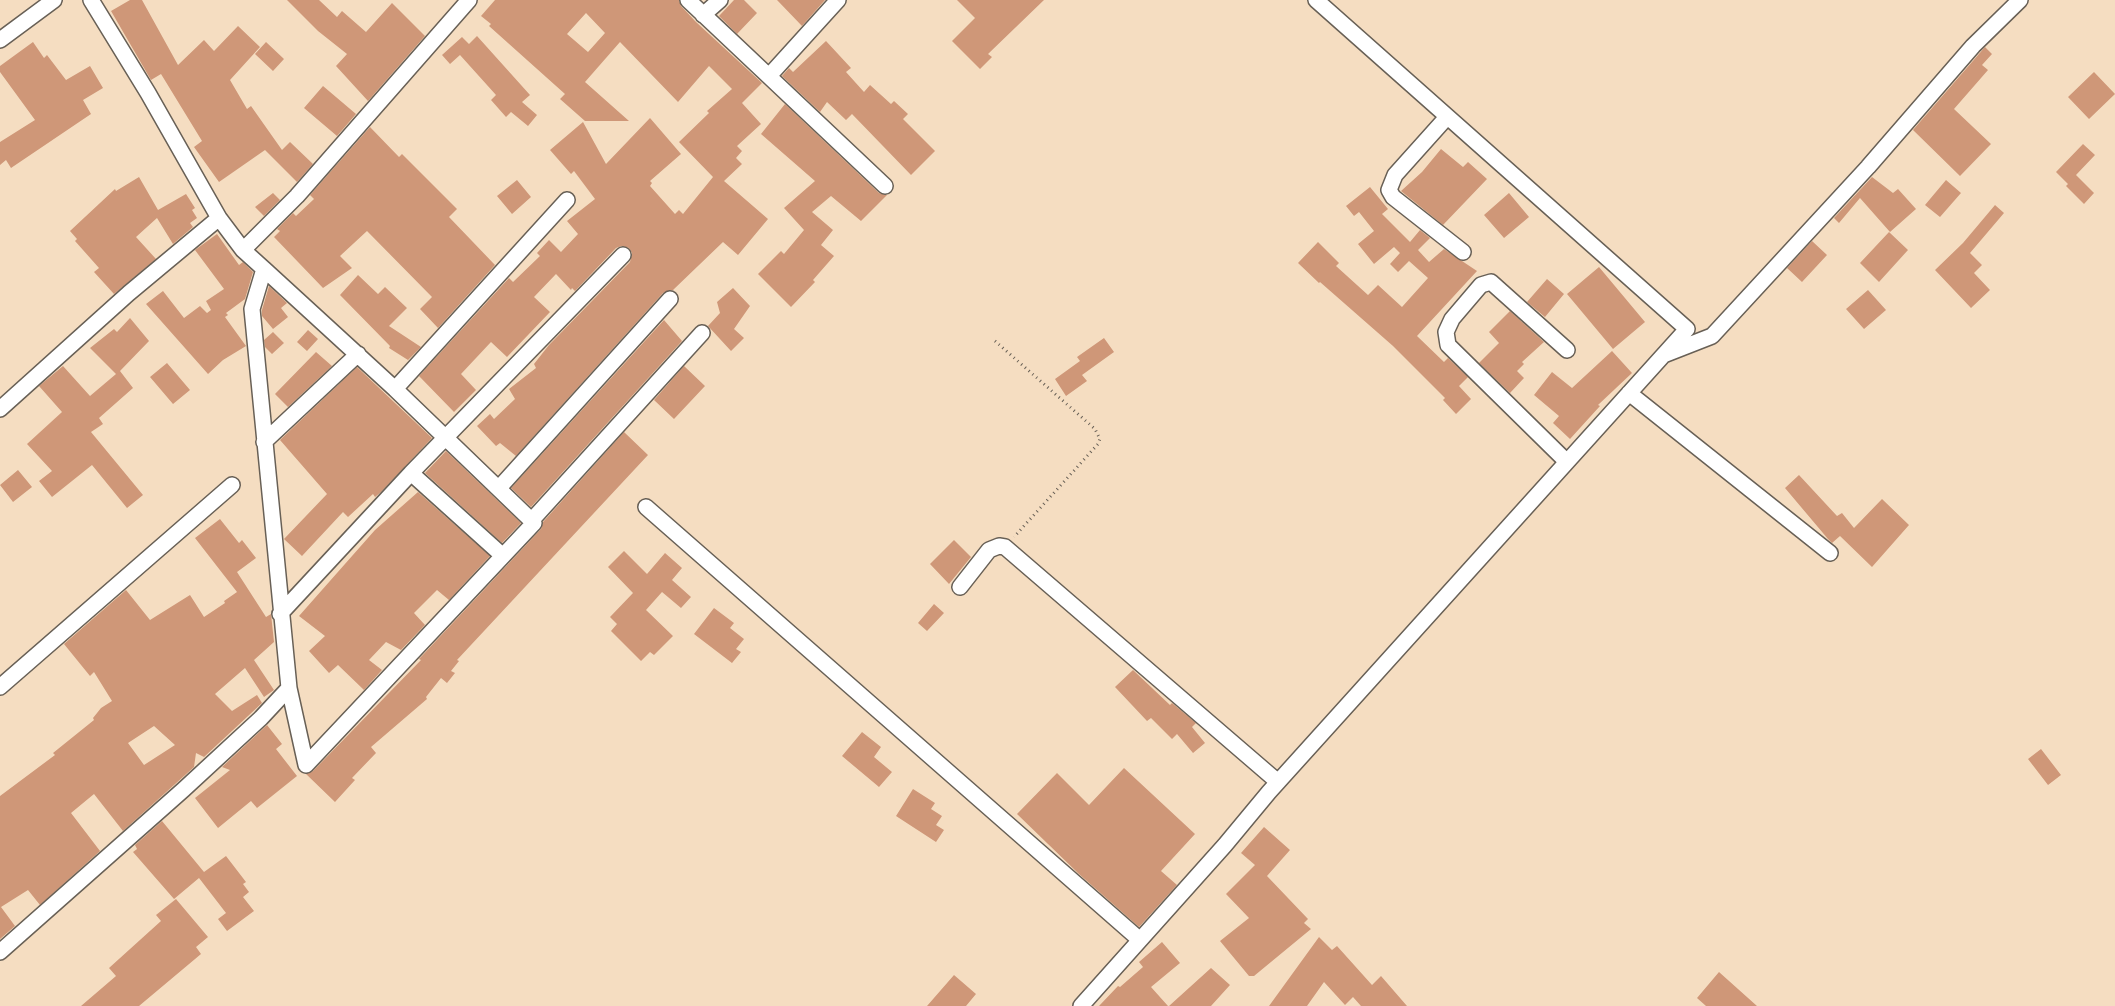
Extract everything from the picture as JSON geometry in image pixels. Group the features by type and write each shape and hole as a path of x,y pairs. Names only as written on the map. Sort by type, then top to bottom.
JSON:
{"street":[{"path":"0,40 54,0"},
{"path":"91,0 148,93 219,218 243,250 358,354 534,523 306,765 289,688 280,614 252,309 264,269"},
{"path":"243,250 297,196 469,0"},
{"path":"688,0 885,186"},
{"path":"704,15 720,0"},
{"path":"769,76 838,0"},
{"path":"1081,1006 1278,782 1687,329 1316,0"},
{"path":"1663,355 1712,336 1868,167 1974,46 2020,0"},
{"path":"1447,117 1395,175 1389,190 1393,197 1463,252"},
{"path":"395,389 566,200"},
{"path":"0,408 129,293 219,218"},
{"path":"280,614 411,473 623,255"},
{"path":"1567,350 1491,282 1481,285 1452,319 1446,332 1448,345 1567,462"},
{"path":"499,488 670,299"},
{"path":"532,520 702,333"},
{"path":"264,442 358,354"},
{"path":"1629,393 1830,553"},
{"path":"411,473 503,556"},
{"path":"0,687 232,484"},
{"path":"646,507 1140,940"},
{"path":"960,587 989,550 999,546 1005,547 1278,782"},
{"path":"0,952 183,790 261,718 289,688"}],"path":[{"path":"995,341 1095,428 1100,439 1098,444 1005,547"}],"building":[{"path":"130,0 142,0 178,65 204,40 214,51 238,26 260,47 230,80 247,109 251,106 282,150 290,142 313,164 297,182 265,150 219,182 194,147 202,141 161,74 151,80 111,11"},
{"path":"287,0 319,0 337,17 342,11 366,32 392,3 425,36 368,101 336,66 347,54 318,31"},
{"path":"495,0 679,0 681,6 696,22 762,83 742,103 761,124 737,146 742,151 736,158 742,164 724,181 768,219 738,255 723,242 673,290 663,293 516,456 500,443 496,446 477,426 490,414 494,419 515,399 509,389 536,368 534,364 549,345 630,262 632,253 629,248 621,246 616,248 575,291 572,288 571,290 556,274 534,297 550,312 507,357 491,342 461,374 476,390 454,412 419,376 509,278 513,282 540,256 537,253 549,240 561,252 578,234 567,221 595,199 574,171 571,174 550,150 583,122 606,164 650,118 681,154 650,181 652,183 650,186 675,214 679,210 683,214 713,177 679,142 709,113 707,111 732,89 709,66 678,102 620,42 585,82 629,121 585,121 560,99 565,94 489,26 491,24 481,16","holes":["586,13 605,33 588,52 567,34"]},
{"path":"734,0 744,0 757,13 737,34 719,16"},
{"path":"777,0 825,0 802,26"},
{"path":"957,0 1044,0 988,54 992,57 980,69 952,41 975,18"},
{"path":"477,36 530,95 522,102 537,115 528,126 511,112 506,117 491,100 496,95 460,55 450,64 442,55 462,37 469,44"},
{"path":"826,41 851,68 846,72 864,92 870,85 891,104 894,101 908,114 903,119 935,151 911,175 852,114 846,120 827,102 820,112 782,76 789,68 793,72"},
{"path":"33,42 44,58 47,55 66,80 90,66 103,88 83,100 91,114 11,168 6,160 0,165 0,142 35,120 0,72 0,66"},
{"path":"266,42 284,59 273,71 255,54"},
{"path":"1985,47 1992,54 1982,65 1988,70 1954,109 1991,144 1960,176 1913,130"},
{"path":"2094,72 2115,94 2089,119 2068,97"},
{"path":"323,86 356,114 337,136 304,108"},
{"path":"785,104 879,193 887,195 861,221 831,196 812,212 833,230 821,245 834,256 813,280 815,282 791,307 758,274 781,251 784,254 804,230 784,208 815,181 761,134"},
{"path":"370,127 399,157 402,154 457,209 449,217 495,265 438,328 420,309 432,297 367,231 340,256 352,268 323,288 274,237 280,231 277,229 293,213 296,216 314,199 310,195"},
{"path":"2083,144 2095,155 2076,175 2094,193 2084,204 2066,186 2068,184 2056,172"},
{"path":"1441,149 1463,167 1468,162 1487,179 1443,225 1401,191 1422,172"},
{"path":"139,177 158,210 186,194 195,208 192,210 197,218 190,223 193,227 173,244 157,218 136,237 156,259 114,294 94,272 99,268 75,241 77,239 70,231 115,189 116,191"},
{"path":"1872,177 1893,193 1898,189 1916,209 1890,232 1860,198 1839,223 1834,218"},
{"path":"517,180 531,197 512,214 497,196"},
{"path":"1946,180 1961,193 1940,217 1925,205"},
{"path":"1370,187 1388,209 1382,214 1410,242 1420,230 1430,238 1418,250 1429,262 1444,249 1477,271 1417,336 1444,362 1448,358 1468,377 1459,386 1471,399 1456,414 1443,400 1445,398 1393,346 1298,263 1318,242 1339,263 1336,266 1368,295 1378,285 1402,307 1428,278 1409,261 1398,272 1390,264 1400,253 1394,247 1374,264 1358,244 1374,231 1359,212 1354,216 1346,206"},
{"path":"273,193 280,200 264,216 255,207"},
{"path":"1509,193 1529,217 1504,238 1484,215"},
{"path":"1995,205 2004,213 1970,253 1982,265 1974,273 1990,290 1971,308 1935,270 1963,243"},
{"path":"1889,232 1908,250 1879,282 1860,263"},
{"path":"217,234 239,265 243,262 253,272 245,299 226,313 228,315 225,317 246,346 223,360 208,374 146,304 163,291 184,318 200,306 207,313 211,310 206,301 224,289 195,250"},
{"path":"1812,241 1827,255 1802,282 1787,268"},
{"path":"1599,267 1645,322 1613,349 1567,294"},
{"path":"358,275 378,294 385,287 407,308 389,326 421,347 408,360 389,348 390,346 340,295"},
{"path":"1547,279 1564,294 1545,317 1527,302"},
{"path":"269,286 287,303 281,308 288,317 273,329 262,316"},
{"path":"733,288 750,306 734,329 744,338 731,351 708,326 720,313 717,302"},
{"path":"1868,290 1886,310 1864,329 1846,309"},
{"path":"1510,311 1544,342 1522,362 1524,364 1517,371 1524,378 1510,393 1479,363 1499,343 1489,332"},
{"path":"130,318 149,341 120,371 133,388 99,418 103,424 91,432 143,495 127,508 92,465 52,497 39,481 52,471 27,444 62,412 39,386 63,366 90,396 116,374 90,348 114,329 117,332"},
{"path":"664,320 682,341 531,507 511,488"},
{"path":"308,330 318,339 307,351 297,342"},
{"path":"273,332 284,343 272,354 265,347 264,340"},
{"path":"1104,338 1114,352 1082,375 1087,381 1066,396 1055,379 1080,361 1077,357"},
{"path":"1612,351 1632,373 1598,405 1600,406 1570,439 1553,423 1559,416 1534,395 1552,372 1572,388"},
{"path":"316,352 332,366 288,407 275,394"},
{"path":"167,363 190,390 173,404 150,377"},
{"path":"684,366 705,386 674,419 654,400"},
{"path":"357,367 432,438 381,492 375,497 373,494 348,517 343,512 302,556 284,539 327,494 280,440"},
{"path":"624,432 648,455 457,660 459,661 451,671 455,673 447,683 441,678 426,697 427,699 371,747 376,753 352,778 355,780 335,802 306,774 313,771 421,660 419,659 541,529 543,522"},
{"path":"446,451 521,523 502,543 425,473"},
{"path":"18,470 32,487 13,502 0,485"},
{"path":"1799,475 1837,516 1842,513 1854,528 1882,499 1909,525 1872,567 1840,536 1832,543 1785,488"},
{"path":"418,492 490,556 449,600 437,590 414,613 425,625 401,650 386,642 369,660 382,670 364,690 338,665 329,673 309,651 325,636 299,616 375,530"},
{"path":"220,519 239,543 242,540 256,558 237,572 266,617 271,614 274,642 254,660 274,690 264,697 245,668 215,694 232,711 257,695 262,703 204,757 196,753 194,767 123,831 94,794 71,813 100,851 40,905 28,890 1,907 15,926 0,939 0,796 55,755 53,753 94,720 93,718 101,708 112,701 94,672 90,676 64,644 126,590 150,620 190,595 204,617 225,603 224,601 237,592 195,538","holes":["154,726 175,745 144,765 128,743"]},
{"path":"954,540 971,557 949,584 930,564"},
{"path":"624,551 647,574 665,553 682,568 672,580 691,597 681,608 662,592 646,610 673,636 654,655 650,652 641,661 611,631 617,624 610,617 633,593 608,567"},
{"path":"934,604 944,613 927,631 918,623"},
{"path":"714,608 734,623 730,628 744,639 736,649 741,652 732,663 694,634"},
{"path":"1133,670 1170,705 1172,703 1196,723 1192,727 1205,743 1193,753 1177,734 1172,739 1151,718 1147,721 1115,687"},
{"path":"267,725 282,744 276,749 297,776 257,808 251,801 218,828 195,798 230,770 222,767"},
{"path":"862,732 881,747 874,757 892,772 879,787 842,756"},
{"path":"2041,749 2061,775 2048,785 2028,759"},
{"path":"1124,768 1195,834 1161,871 1177,885 1139,927 1079,874 1017,814 1057,773 1089,805"},
{"path":"913,789 935,803 931,809 942,816 936,825 944,830 936,842 896,816"},
{"path":"162,821 204,872 226,856 246,882 243,884 249,892 243,897 254,911 227,931 218,919 226,913 199,878 174,899 133,852 137,849 135,845"},
{"path":"1264,827 1290,850 1267,876 1308,919 1304,923 1311,929 1254,976 1249,976 1220,941 1249,918 1226,894 1255,865 1241,853"},
{"path":"176,899 208,937 196,947 201,954 139,1006 81,1006 116,976 109,968 161,921 156,915"},
{"path":"1319,937 1332,950 1337,946 1372,985 1381,976 1407,1006 1361,1006 1353,997 1345,1005 1324,982 1307,1006 1269,1006"},
{"path":"1162,942 1180,963 1151,987 1168,1006 1099,1006 1118,986 1120,987 1143,967 1139,962"},
{"path":"1211,968 1230,985 1211,1006 1169,1006"},
{"path":"1719,972 1757,1006 1706,1006 1697,998"},
{"path":"954,975 976,994 966,1006 927,1006"}]}
